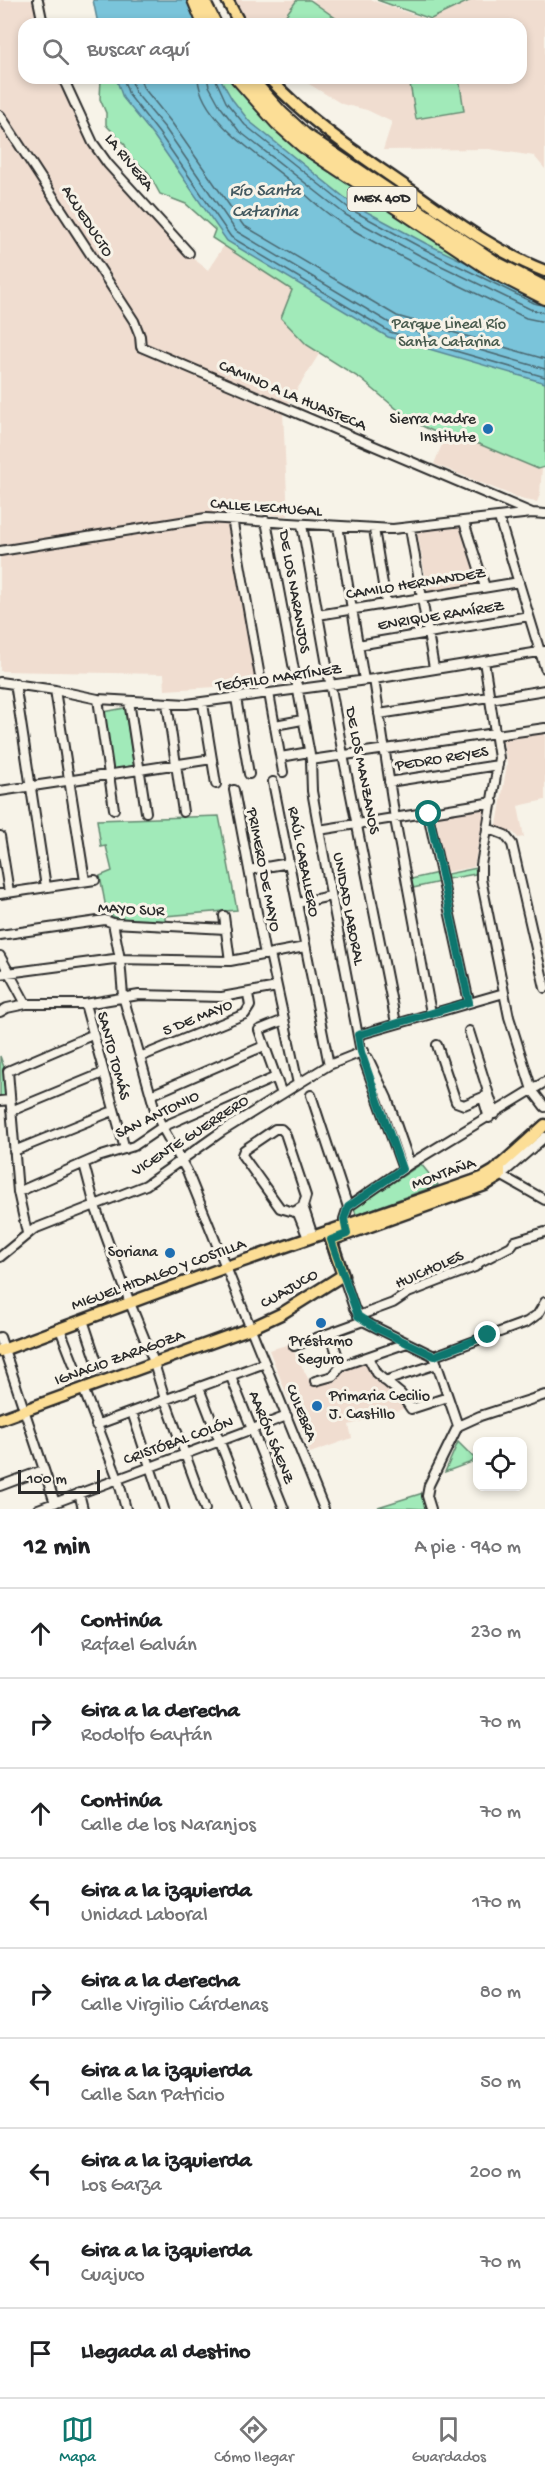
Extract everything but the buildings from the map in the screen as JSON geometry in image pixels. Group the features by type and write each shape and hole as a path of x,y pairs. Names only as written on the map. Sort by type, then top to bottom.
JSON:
{"highway":[{"path":"194,0 202,18"},
{"path":"203,0 212,18"},
{"name":"MEX 40D","path":"242,84 277,123 303,147 494,272 545,298"},
{"name":"MEX 40D","path":"254,84 305,135 496,262 545,288"}],"main road":[{"path":"219,0 229,18"},
{"path":"227,0 237,18"},
{"path":"275,84 312,121 487,243 518,260 545,271"},
{"path":"284,84 324,121 397,174 504,246 545,265"},
{"name":"MONTAÑA","path":"330,1235 485,1185 545,1125"},
{"path":"330,1235 344,1275"},
{"name":"MIGUEL HIDALGO Y COSTILLA","path":"2,1350 311,1237 330,1235"},
{"name":"CUAJUCO","path":"251,1328 299,1304 344,1275"},
{"name":"IGNACIO ZARAGOZA","path":"0,1419 251,1328"}],"street":[{"path":"38,0 42,18"},
{"name":"LA RIVERA","path":"66,84 93,143 108,164 189,253"},
{"name":"ACUEDUCTO","path":"0,115 134,321 140,336 141,347"},
{"name":"CAMINO A LA HUASTECA","path":"141,347 532,513"},
{"path":"532,513 545,514 545,505"},
{"name":"CALLE LECHUGAL","path":"0,551 206,518 374,529 410,528 532,513"},
{"path":"232,518 266,694 284,772"},
{"path":"499,518 542,652 545,668"},
{"name":"DE LOS NARANJOS","path":"266,521 312,775"},
{"path":"464,522 485,587"},
{"name":"DE LOS MANZANOS","path":"302,525 343,755 396,1023"},
{"path":"338,526 364,680"},
{"path":"410,528 434,668"},
{"path":"374,529 386,603"},
{"name":"CAMILO HERNANDEZ","path":"318,615 519,582"},
{"name":"ENRIQUE RAMÍREZ","path":"358,645 529,616"},
{"name":"TEÓFILO MARTÍNEZ","path":"0,682 98,699 202,704 542,652"},
{"path":"484,661 496,734 498,765 481,865 481,879 504,993 532,1090 545,1107"},
{"path":"374,679 395,819 431,1013"},
{"path":"15,683 46,887"},
{"path":"55,690 85,882"},
{"path":"379,714 545,690"},
{"path":"236,698 249,774"},
{"path":"98,699 114,809"},
{"path":"129,702 146,812"},
{"path":"167,703 183,812"},
{"path":"202,704 216,784"},
{"path":"275,725 302,720"},
{"path":"281,757 343,755 545,728"},
{"path":"0,791 212,759"},
{"name":"PEDRO REYES","path":"389,782 498,765"},
{"name":"UNIDAD LABORAL","path":"312,775 312,791 361,1050 402,1169"},
{"name":"RAÚL CABALLERO","path":"273,782 328,1065"},
{"name":"PRIMERO DE MAYO","path":"234,790 267,955 277,987 298,1084"},
{"path":"319,830 493,802"},
{"path":"429,814 469,1002"},
{"path":"487,828 506,835 512,844 545,988"},
{"path":"0,840 4,893 95,880"},
{"path":"249,870 289,863"},
{"path":"297,903 331,896"},
{"path":"224,916 230,961"},
{"name":"MAYO SUR","path":"0,935 105,920 112,923 226,929"},
{"name":"CULEBRA","path":"112,923 120,959 123,996 162,1127 182,1160 266,1363 322,1509"},
{"path":"0,974 120,959 230,961 305,947"},
{"path":"0,956 26,1004"},
{"path":"0,1012 26,1004 85,1004 123,996 158,994 214,997 248,994 277,987"},
{"path":"358,1035 504,993"},
{"name":"5 DE MAYO","path":"140,1057 245,1014 250,1006 248,994"},
{"name":"SANTO TOMÁS","path":"85,1004 125,1149"},
{"path":"282,1094 264,1046 260,1028 284,1020"},
{"path":"469,1031 492,1116"},
{"path":"27,1233 18,1192 8,1071 92,1035"},
{"path":"437,1045 456,1102 464,1105 485,1096"},
{"path":"151,1095 264,1046"},
{"name":"UNIDAD LABORAL","path":"361,1050 387,1098 410,1164"},
{"name":"VICENTE GUERRERO","path":"0,1257 27,1233 141,1188 221,1132 328,1065 361,1050"},
{"path":"11,1111 103,1073"},
{"name":"SAN ANTONIO","path":"18,1192 141,1142 162,1127 276,1077"},
{"path":"348,1207 402,1169 545,1082"},
{"path":"311,1095 348,1207 345,1230"},
{"path":"0,1101 10,1100"},
{"path":"14,1151 113,1111"},
{"path":"300,1208 286,1212 280,1208 243,1158 244,1150 275,1130 281,1129 285,1133 306,1196 300,1208 311,1237"},
{"name":"MONTAÑA","path":"498,1171 545,1137"},
{"path":"84,1164 95,1206 129,1303 154,1363 205,1509"},
{"path":"498,1171 545,1200"},
{"name":"HUICHOLES","path":"294,1346 330,1333 393,1303 408,1293 475,1267 513,1243 545,1232"},
{"path":"344,1275 360,1319 436,1360 458,1426"},
{"path":"386,1381 527,1322 538,1314 545,1302"},
{"path":"83,1320 99,1368"},
{"path":"60,1329 78,1375"},
{"path":"330,1333 341,1366"},
{"path":"0,1337 2,1350 55,1503"},
{"path":"315,1381 333,1376 341,1366 407,1343"},
{"path":"368,1357 376,1373 401,1394 408,1407 412,1409 448,1397"},
{"path":"96,1425 266,1363"},
{"name":"AARÓN SÁENZ","path":"231,1377 284,1509"},
{"path":"83,1388 118,1479 126,1509"},
{"path":"199,1388 246,1509"},
{"path":"431,1509 427,1496 429,1485 458,1426 480,1416 545,1395"},
{"path":"132,1412 164,1509"},
{"name":"CRISTÓBAL COLÓN","path":"38,1509 287,1416"},
{"path":"0,1486 43,1470"},
{"path":"79,1493 83,1509"}],"shaded area":[{"path":"0,0 45,0 47,18 18,18 18,84 66,84 88,138 190,256 208,270 227,241 342,317 283,412 288,516 227,511 255,682 234,686 165,690 164,674 0,671"},
{"path":"235,0 371,0 423,18 246,18"},
{"path":"473,0 545,0 545,169 534,156 489,149 383,150 392,122 367,110 342,104 309,84 527,84 527,18 433,18"},
{"path":"385,346 545,465 542,468 540,494 537,502 524,500 434,464 445,437"},
{"path":"462,526 479,584 428,592 417,531"},
{"path":"545,733 545,800 518,806 524,837 518,838 514,833 497,826 507,764 503,740"},
{"path":"485,808 474,867 446,872 435,815"},
{"path":"290,1344 312,1386 335,1378 340,1369 368,1360 402,1398 406,1408 349,1425 352,1438 310,1453 269,1350"}],"green space":[{"path":"297,0 310,0 336,18 284,18"},
{"path":"377,0 471,0 433,18"},
{"name":"Parque Lineal Río Santa Catarina","path":"101,84 263,84 298,122 367,167 470,241 545,278 545,467 538,469 479,444 445,437 410,420 361,379 307,345 281,318 292,290 212,238 215,230 186,204 160,194 148,172 129,156 125,145 106,125 106,113 100,99"},
{"path":"410,84 460,84 464,111 416,119"},
{"path":"125,708 134,767 113,771 103,712"},
{"path":"219,816 237,910 165,916 165,922 117,921 115,917 107,914 100,876 112,871 106,846 101,847 97,820"},
{"path":"477,868 475,874 448,879 447,874"},
{"path":"438,873 440,882 413,888 411,879"},
{"path":"0,1056 5,1070 7,1097 0,1097"},
{"path":"421,1164 438,1185 356,1215 354,1208"},
{"path":"458,1442 473,1457 473,1460 445,1472"},
{"path":"423,1493 426,1509 378,1507"}],"water":[{"path":"93,0 195,0 200,18 97,18"},
{"name":"Río Santa Catarina","path":"118,84 223,84 249,121 354,205 425,243 545,300 545,383 388,337 227,241 154,136 123,98"}],"place":[{"name":"Sierra Madre Institute","path":"488,429"},
{"name":"Soriana","path":"170,1253"},
{"name":"Préstamo Seguro","path":"321,1323"},
{"name":"Primaria Cecilio J. Castillo","path":"317,1406"}],"route":[{"path":"429,814 469,1002 358,1035 361,1052 402,1169 348,1207 344,1219 347,1234 331,1240 354,1308 363,1321 434,1356 488,1335"}]}
